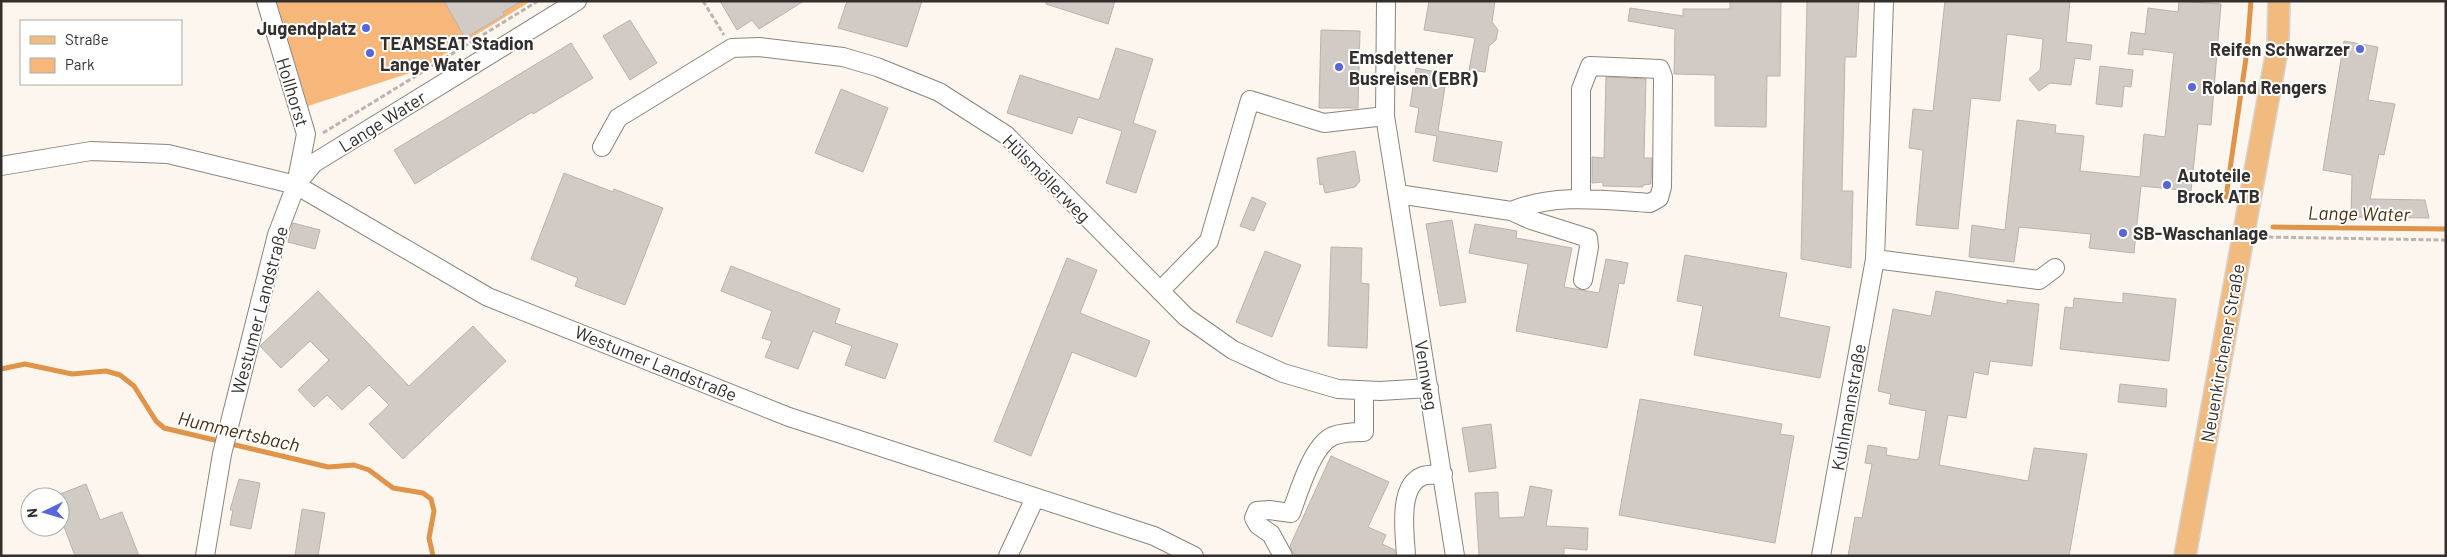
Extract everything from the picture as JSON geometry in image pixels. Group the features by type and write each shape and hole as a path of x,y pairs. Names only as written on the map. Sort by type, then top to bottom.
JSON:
{"main road":[{"name":"Neuenkirchener Straße","path":"2185,556 2278,44 2279,1"}],"street":[{"name":"Hollhorst","path":"266,1 306,134 296,185"},
{"name":"Lange Water","path":"296,185 314,163 577,1"},
{"name":"Vennweg","path":"1386,1 1385,116 1430,388 1455,556"},
{"name":"Kuhlmannstraße","path":"1821,556 1875,259 1884,1"},
{"name":"Hülsmöllerweg","path":"602,147 618,118 732,48 759,47 843,57 877,67 939,92 1006,135 1186,317 1233,350 1283,373 1338,389 1430,388"},
{"path":"1511,211 1533,202 1580,198 1650,202 1659,198 1662,187 1663,77 1660,69 1590,66 1581,89 1580,198"},
{"path":"1160,291 1209,241 1250,100 1324,123 1385,116"},
{"name":"Westumer Landstraße","path":"1,166 91,152 168,154 296,185 488,297 789,416 1154,536 1194,556"},
{"name":"Westumer Landstraße","path":"205,556 225,444 276,235 296,185"},
{"path":"1398,194 1511,211 1531,220 1588,238 1589,247 1583,280"},
{"path":"1875,259 2039,280 2054,268"},
{"path":"1283,556 1272,534 1258,526 1254,518 1257,511 1269,510 1291,513 1319,447 1332,437 1348,432 1364,432 1364,390"},
{"path":"1406,556 1406,495 1412,483 1423,476 1443,474"},
{"path":"1008,556 1035,498"}],"path":[{"path":"314,163 317,137 538,1"},
{"path":"703,1 732,48"},
{"path":"2278,238 2446,240"}],"green space":[{"name":"TEAMSEAT Stadion Lange Water","path":"276,1 531,1 419,70 308,106"}],"building":[{"path":"444,1 522,1 503,12 504,15 465,38"},
{"path":"720,1 804,1 759,29 752,20 737,30"},
{"path":"847,1 922,1 907,47 838,28"},
{"path":"1046,1 1115,1 1108,24 1046,4"},
{"path":"1429,1 1495,1 1492,22 1498,30 1496,40 1489,46 1485,72 1469,70 1475,38 1424,30"},
{"path":"1730,1 1781,1 1780,76 1767,76 1766,127 1715,126 1715,75 1674,74 1675,29 1628,21 1630,8 1683,16 1683,9 1730,9"},
{"path":"1807,1 1859,1 1856,57 1845,57 1842,191 1853,191 1851,268 1801,259"},
{"path":"1945,1 2070,1 2066,42 2092,45 2090,60 2075,58 2071,85 2050,83 2039,91 2029,79 2040,70 2043,39 2007,34 2000,101 1971,98 1958,229 1916,225 1923,150 1909,148 1913,109 1933,111"},
{"path":"2179,1 2221,4 2211,125 2198,124 2191,191 2141,186 2134,253 2089,248 2091,234 2019,227 2014,262 1969,257 1972,225 2005,230 2017,120 2056,125 2055,133 2084,136 2080,171 2140,177 2144,134 2165,137 2174,53 2143,49 2143,55 2128,54 2131,32 2145,34 2148,8 2178,12"},
{"path":"630,20 657,63 630,80 603,36"},
{"path":"1321,30 1360,31 1358,108 1319,108"},
{"path":"2344,41 2378,47 2368,100 2395,104 2384,155 2379,154 2370,199 2425,200 2429,218 2351,217 2352,175 2323,170"},
{"path":"571,43 593,78 533,114 532,112 415,184 394,150"},
{"path":"1116,48 1153,59 1133,123 1156,131 1136,193 1106,183 1122,131 1078,117 1072,134 1007,113 1020,75 1099,100"},
{"path":"2100,66 2133,70 2131,87 2124,86 2122,107 2096,104"},
{"path":"1416,68 1447,74 1438,131 1502,142 1497,172 1433,161 1437,136 1415,132 1419,108 1410,106"},
{"path":"1606,77 1646,79 1644,158 1652,158 1651,184 1643,185 1643,187 1603,186 1603,182 1592,183 1592,157 1604,158"},
{"path":"841,89 888,108 863,172 815,153"},
{"path":"1355,151 1360,181 1355,187 1325,193 1323,184 1320,185 1317,158"},
{"path":"564,173 613,192 614,189 663,208 625,305 575,286 578,278 531,259"},
{"path":"1252,197 1266,203 1254,231 1240,226"},
{"path":"1452,220 1466,302 1440,306 1426,224"},
{"path":"293,223 320,230 315,249 288,242"},
{"path":"1475,224 1517,231 1516,238 1572,248 1564,287 1599,293 1606,259 1628,263 1624,284 1619,283 1607,348 1516,331 1528,264 1469,253"},
{"path":"1331,247 1362,248 1361,283 1369,284 1367,348 1328,346"},
{"path":"1265,251 1301,265 1272,337 1236,322"},
{"path":"1685,255 1787,273 1779,317 1830,327 1820,378 1694,355 1703,306 1677,301"},
{"path":"1067,258 1097,270 1080,313 1150,341 1136,377 1072,352 1031,456 994,441"},
{"path":"731,266 840,309 835,323 898,344 885,379 845,365 852,346 813,331 798,369 765,357 772,341 762,338 772,311 721,291"},
{"path":"318,291 409,386 473,326 506,361 403,459 369,424 389,405 369,385 342,410 327,395 314,407 298,390 329,360 310,341 281,368 260,346"},
{"path":"1936,291 2007,304 2007,300 2039,304 2032,366 1990,361 1988,375 1974,372 1966,418 1948,415 1939,465 2028,481 2034,448 2087,454 2069,556 1848,556 1855,517 1862,518 1872,464 1865,463 1868,445 1887,448 1886,455 1917,460 1919,457 1926,411 1889,404 1891,394 1878,391 1893,309 1931,316"},
{"path":"2123,293 2176,299 2169,361 2060,349 2065,307 2073,308 2074,298 2123,303"},
{"path":"2120,384 2167,389 2166,407 2118,402"},
{"path":"1640,399 1782,424 1780,434 1794,436 1775,543 1619,515"},
{"path":"1491,424 1496,468 1469,472 1462,428"},
{"path":"1331,456 1389,482 1368,527 1386,535 1382,544 1395,550 1395,556 1299,556 1293,553 1290,546"},
{"path":"239,479 260,483 251,529 230,525 233,510 230,510"},
{"path":"86,484 100,520 122,512 139,556 75,556 68,537 70,537 70,490"},
{"path":"1530,486 1552,490 1546,526 1588,528 1587,550 1564,548 1564,556 1479,556 1475,493 1498,492 1499,518 1524,517"},
{"path":"302,509 325,513 318,556 295,556"}],"waterway":[{"name":"Lange Water","path":"2226,197 2247,51 2251,1"},
{"name":"Lange Water","path":"2273,227 2446,229"},
{"name":"Hummertsbach","path":"1,369 25,364 72,374 106,371 120,375 134,386 156,421 164,428 328,467 354,465 369,470 393,488 423,493 431,499 434,511 429,538 433,556"}],"place":[{"name":"Jugendplatz","path":"366,28"},
{"name":"Reifen Schwarzer","path":"2360,49"},
{"name":"TEAMSEAT Stadion Lange Water","path":"370,53"},
{"name":"Emsdettener Busreisen (EBR)","path":"1339,67"},
{"name":"Roland Rengers","path":"2192,87"},
{"name":"Autoteile Brock ATB","path":"2167,185"},
{"name":"SB-Waschanlage","path":"2123,233"}]}
